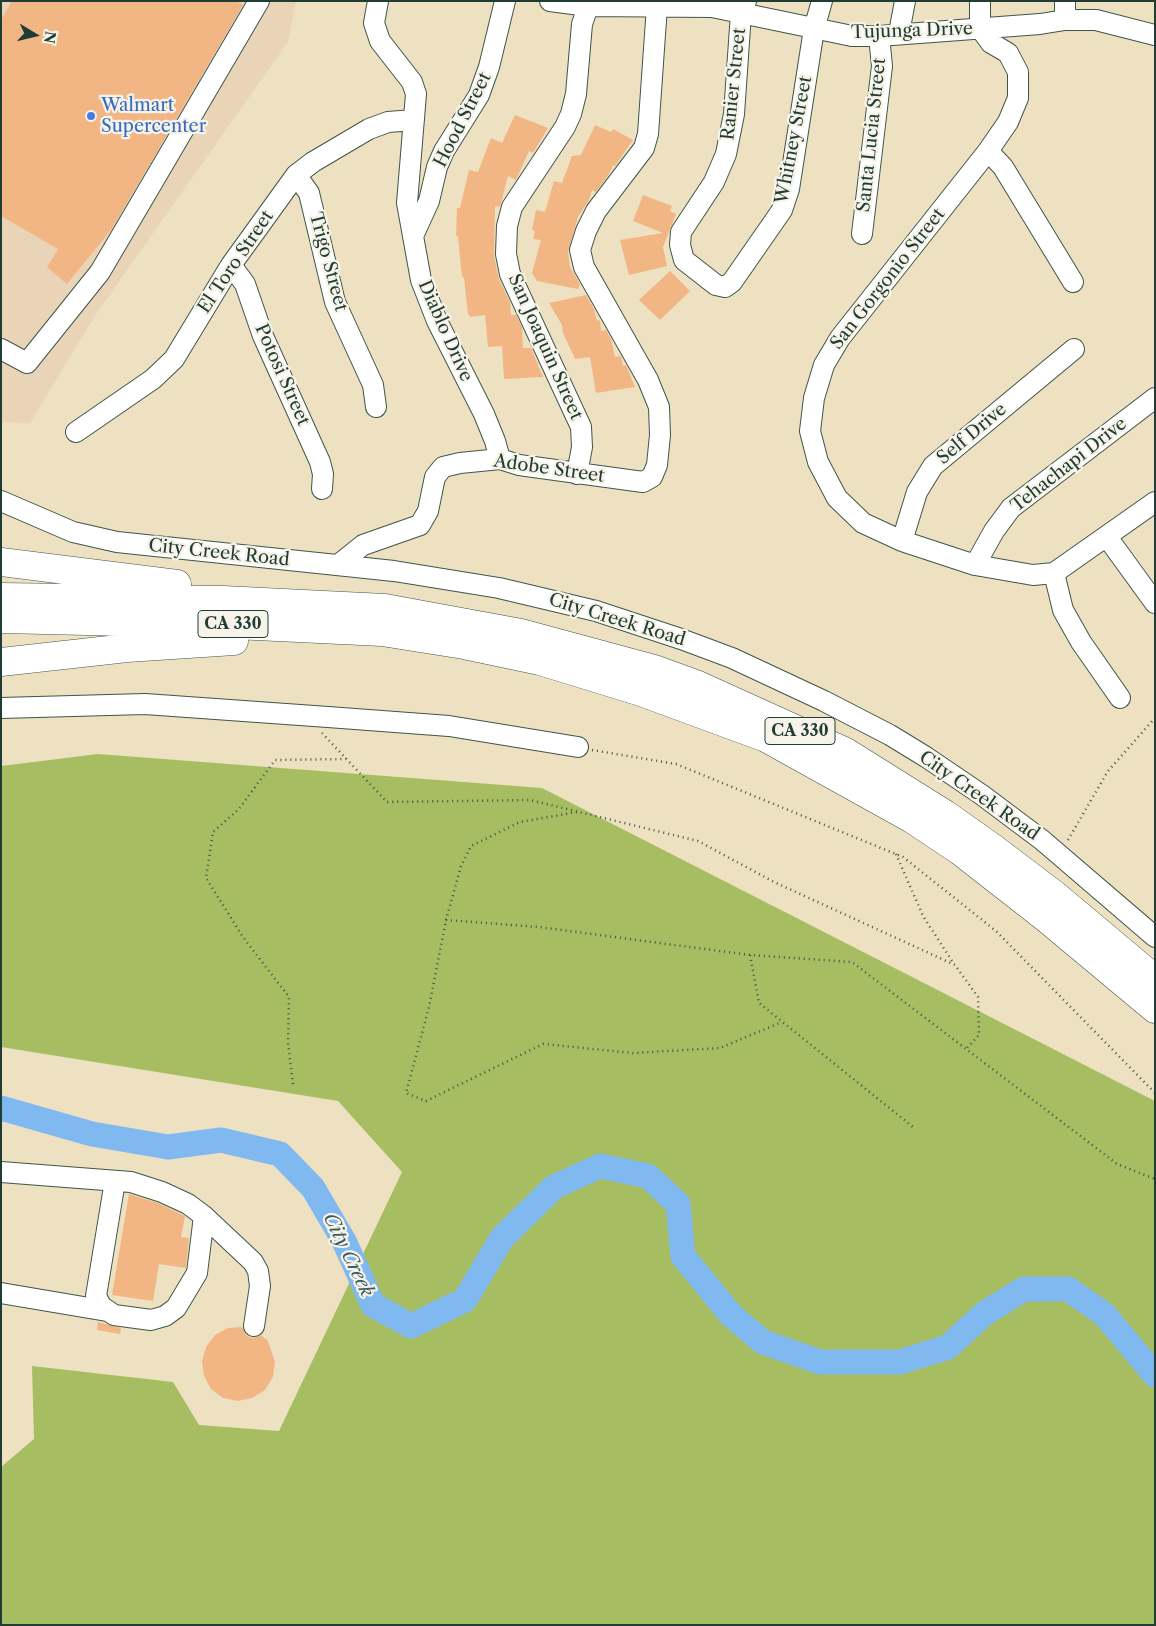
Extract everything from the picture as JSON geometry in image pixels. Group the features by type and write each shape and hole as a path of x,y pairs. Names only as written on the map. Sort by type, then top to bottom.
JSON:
{"highway":[{"path":"1,562 385,608"},
{"name":"CA 330","path":"1,597 223,600 385,608 521,633 654,668 698,685 846,752 945,814 1056,894 1155,979"},
{"name":"CA 330","path":"1,619 333,628 382,632 464,645 540,661 641,692 766,738 912,819 960,851 1048,919 1155,1009"},
{"path":"1,662 127,648 231,641 464,645"}],"street":[{"path":"1,349 27,363 100,272 259,1"},
{"name":"Diablo Drive","path":"378,1 374,23 380,40 412,82 416,94 407,203 421,280 437,321 484,414 500,459"},
{"name":"Hood Street","path":"413,236 429,200 437,167 444,151 479,95 489,66 505,1"},
{"name":"Tujunga Drive","path":"550,1 589,4 667,4 712,8 744,7 814,29 852,36 879,36 980,28 1065,11 1155,35"},
{"name":"Whitney Street","path":"680,245 684,260 716,285 725,287 732,282 774,224 782,210 789,190 814,29 822,1"},
{"path":"899,33 906,1"},
{"path":"980,1 980,28"},
{"name":"San Joaquin Street","path":"577,474 582,447 581,427 510,274 506,254 506,235 512,207 565,127 571,114 576,94 582,24 589,4"},
{"name":"Adobe Street","path":"338,565 363,545 420,525 428,511 435,478 443,467 460,463 500,459 519,466 643,482 652,477 657,465 660,435 659,407 648,380 584,267 580,250 586,231 596,211 644,148 648,134 667,4"},
{"name":"Ranier Street","path":"680,245 681,232 714,182 726,154 734,114 744,7"},
{"name":"San Gorgonio Street","path":"980,28 991,43 1008,53 1018,72 1018,98 1008,122 988,151 840,338 824,365 814,398 810,431 818,462 837,498 863,523 902,541 975,566 1033,575 1054,573"},
{"name":"Santa Lucia Street","path":"862,234 882,66 879,36"},
{"name":"El Toro Street","path":"76,432 153,379 174,359 231,265 296,175 369,129 388,122 414,120"},
{"path":"988,151 1003,167 1073,282"},
{"name":"Trigo Street","path":"296,175 309,193 335,302 373,385 376,407"},
{"name":"Potosi Street","path":"231,265 245,284 263,336 320,462 323,474 322,489"},
{"name":"Self Drive","path":"902,541 917,492 933,466 1074,349"},
{"name":"Tehachapi Drive","path":"975,566 994,531 1011,508 1155,398"},
{"name":"City Creek Road","path":"1,501 73,532 117,542 394,571 556,600 672,636 732,658 890,735 982,795 1060,855 1155,937"},
{"path":"1120,698 1063,610 1054,573 1107,538 1155,502"},
{"path":"1107,538 1155,603"},
{"path":"1,708 145,704 449,726 578,747"},
{"path":"1,1172 131,1182 162,1192 188,1204 204,1216 253,1262 258,1271 260,1286 254,1326"},
{"path":"106,1311 96,1296 115,1181"},
{"path":"1,1293 106,1311 114,1316 151,1320 165,1316 176,1308 197,1274 204,1216"}],"path":[{"path":"305,715 387,802 530,800 698,841 774,882 955,965"},
{"path":"1060,855 1108,771 1155,718"},
{"path":"578,747 676,764 903,856 996,931 1155,1093"},
{"path":"293,1084 288,1043 289,998 243,937 206,878 213,832 239,809 275,760 346,759"},
{"path":"578,812 520,822 470,846 461,866 446,920 429,1007 406,1093 426,1101 543,1044 633,1053 720,1048 782,1022"},
{"path":"895,853 923,916 978,997 979,1035 967,1048"},
{"path":"446,920 539,927 750,955 852,962 1117,1164 1155,1179"},
{"path":"750,955 759,1002 913,1127"}],"shaded area":[{"name":"Walmart Supercenter","path":"1,1 296,1 288,42 96,314 30,423 1,422"}],"green space":[{"path":"98,754 542,788 1155,1101 1155,1625 1,1625 1,1467 34,1439 32,1366 173,1382 199,1425 279,1431 402,1172 338,1101 1,1047 1,766"}],"building":[{"name":"Walmart Supercenter","path":"12,1 236,1 243,5 111,230 67,284 47,267 58,249 1,216 1,20"},
{"path":"515,115 548,128 533,153 529,151 516,180 508,176 500,207 495,206 494,256 499,279 510,302 511,315 516,315 522,327 523,348 531,348 543,377 504,379 502,346 488,347 485,315 471,317 468,314 458,236 456,236 457,208 460,208 469,170 478,172 491,138 502,143"},
{"path":"595,125 611,132 613,129 633,140 615,166 613,165 596,192 592,190 589,200 578,217 568,252 570,267 580,284 578,289 537,281 532,273 541,240 533,239 535,231 532,230 536,210 545,212 554,181 562,183 572,156 581,155"},
{"path":"643,195 672,206 670,211 676,214 663,247 667,266 629,275 620,240 663,233 633,221"},
{"path":"670,271 690,291 660,320 639,300"},
{"path":"586,295 594,309 597,321 600,320 601,331 606,330 611,339 615,357 621,356 623,366 626,365 635,387 596,393 590,357 575,359 563,333 562,325 549,303"},
{"path":"129,1194 158,1203 185,1216 181,1237 189,1238 186,1268 159,1264 153,1301 112,1295"},
{"path":"98,1322 121,1328 120,1334 97,1330"},
{"path":"242,1327 247,1336 253,1338 261,1335 268,1341 275,1362 273,1377 265,1390 252,1398 238,1401 223,1398 211,1389 204,1376 202,1361 206,1347 215,1335 228,1328"}],"waterway":[{"name":"City Creek","path":"1,1108 92,1134 168,1147 221,1140 280,1154 313,1188 344,1241 373,1305 411,1326 465,1300 502,1238 554,1187 600,1166 648,1176 678,1204 683,1256 731,1315 763,1342 820,1362 900,1362 948,1347 985,1313 1024,1289 1068,1289 1104,1314 1155,1375"}],"place":[{"name":"Walmart Supercenter","path":"91,116"}]}
